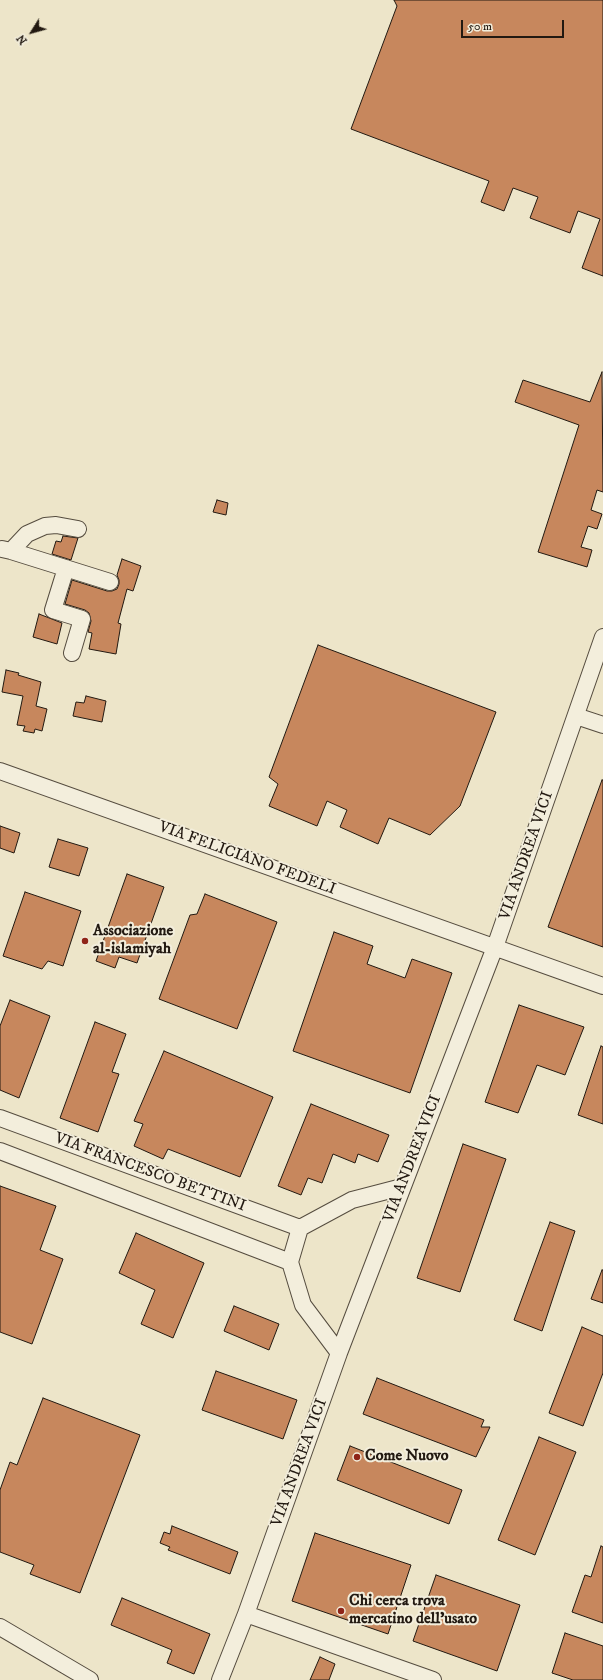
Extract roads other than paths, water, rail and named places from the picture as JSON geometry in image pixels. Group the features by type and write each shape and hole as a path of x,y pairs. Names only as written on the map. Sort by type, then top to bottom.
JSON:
{"street":[{"path":"5,550 27,534 39,528 56,526 78,529"},
{"path":"5,550 110,582"},
{"path":"66,568 53,610 82,619 72,653"},
{"name":"VIA ANDREA VICI","path":"220,1680 246,1614 339,1353 495,947 603,637"},
{"path":"576,716 603,725"},
{"name":"VIA FELICIANO FEDELI","path":"0,771 603,986"},
{"name":"VIA FRANCESCO BETTINI","path":"0,1118 300,1228"},
{"name":"VIA FRANCESCO BETTINI","path":"0,1151 290,1262"},
{"path":"339,1353 303,1305 290,1262 300,1228 352,1200 402,1187"},
{"path":"246,1614 433,1680"},
{"path":"0,1627 90,1680"}],"place":[{"name":"Associazione al-islamiyah","path":"85,941"},
{"name":"Come Nuovo","path":"357,1457"},
{"name":"Chi cerca trova mercatino dell'usato","path":"341,1611"}]}
